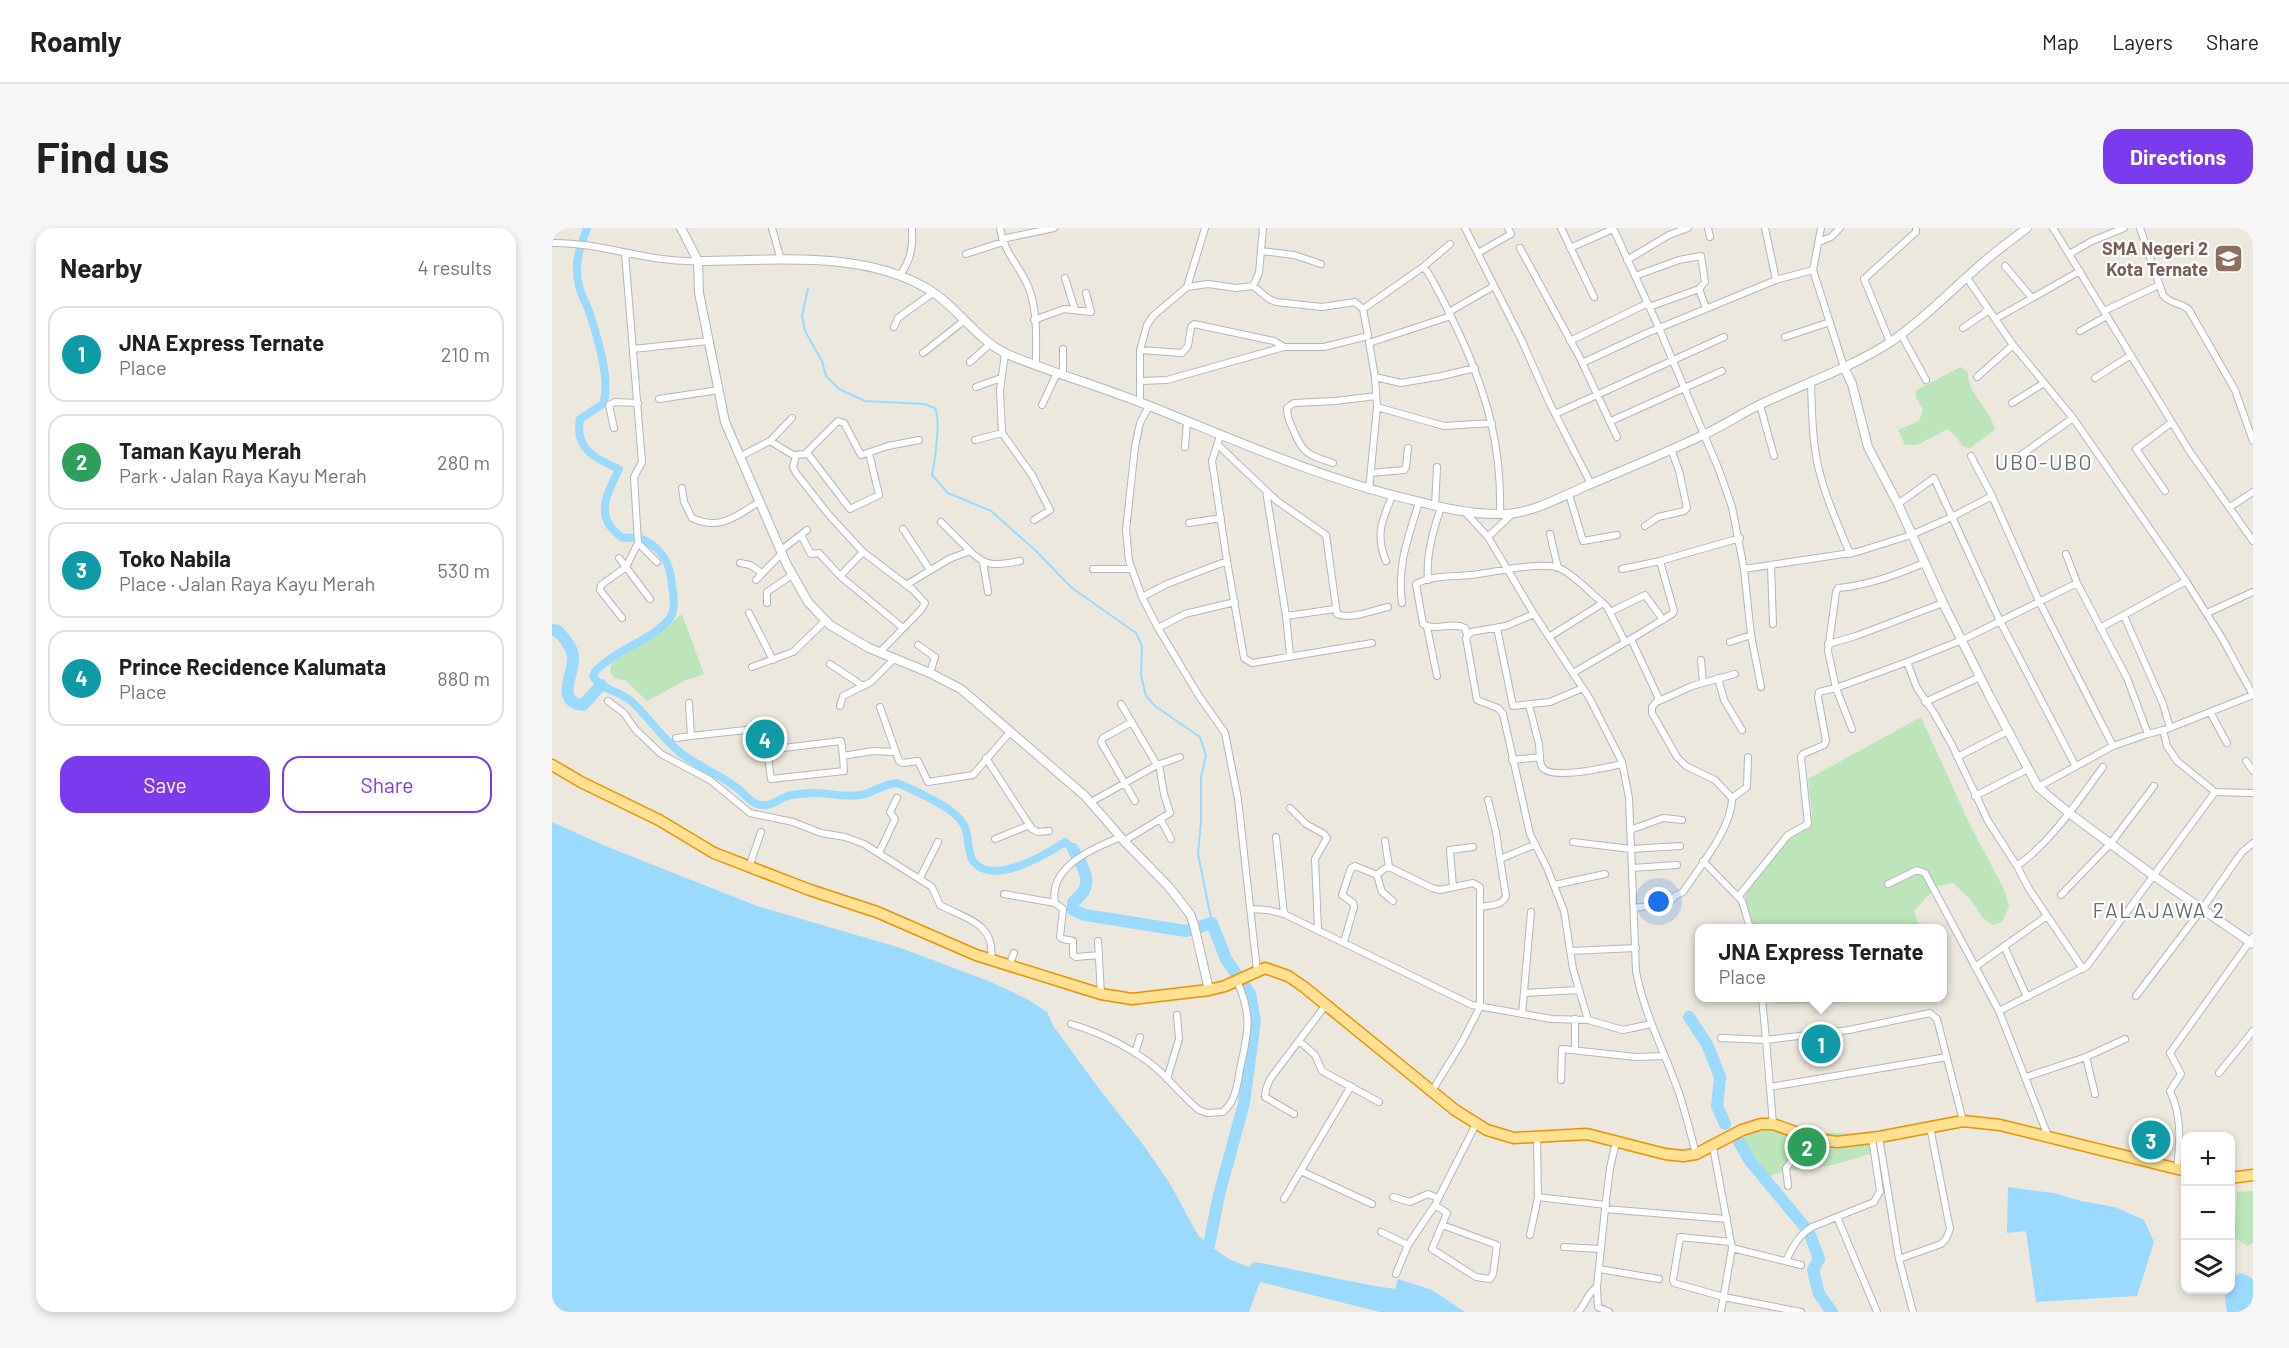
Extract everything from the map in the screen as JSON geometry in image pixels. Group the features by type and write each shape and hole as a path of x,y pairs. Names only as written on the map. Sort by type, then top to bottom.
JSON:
{"highway":[{"path":"552,765 581,782 659,820 714,853 810,890 877,912 991,960 1101,994 1132,999 1209,990 1264,968 1288,976 1476,1124 1515,1138 1580,1133 1665,1154 1683,1156 1696,1154 1713,1147 1752,1126 1773,1124 1815,1139 1837,1142 1963,1121 2000,1125 2181,1170"},
{"path":"2235,1177 2253,1175"}],"street":[{"path":"681,228 698,261 699,293 725,422 781,552 808,602 825,621 879,653 930,673 961,689 1048,762 1091,802 1184,905 1195,929 1209,990"},
{"path":"772,228 781,260"},
{"path":"900,275 908,263 912,250 912,228"},
{"path":"1000,228 1002,241 1028,285 1034,320 1036,365"},
{"path":"966,254 1002,241 1054,228"},
{"path":"1140,403 1140,350 1147,326 1153,316 1187,287 1205,228"},
{"path":"1253,286 1259,273 1263,228"},
{"path":"1465,228 1590,484"},
{"path":"1478,253 1511,234 1508,228"},
{"path":"1561,228 1594,297"},
{"path":"1570,248 1613,228 1659,328 1732,507 1740,538 1751,635 1761,687"},
{"path":"1666,228 1670,236"},
{"path":"1627,260 1688,228"},
{"path":"1708,228 1710,237"},
{"path":"1765,228 1776,280"},
{"path":"1821,228 1813,270 1852,384 1868,447 1898,504 1943,603 2038,787 2154,876 2252,941 2170,1053 2181,1074 2170,1091 2174,1099 2181,1135"},
{"path":"1819,242 1831,237 1840,228"},
{"path":"1890,342 1864,279 1916,232 1916,228"},
{"path":"552,243 575,243 664,260 781,260 859,264 900,275 934,292 990,345 1005,354 1149,406 1187,422 1219,440 1369,490 1466,513 1500,515 1512,514 1569,494 1704,435 1740,415 1845,367 1901,334 2027,228"},
{"path":"2053,228 2171,423 2253,541"},
{"path":"2069,254 2092,241 2124,228"},
{"path":"2140,228 2159,285 2168,300 2189,309 2235,390 2253,441"},
{"path":"1363,309 1423,267 1429,259 1450,244"},
{"path":"1520,248 1582,363 1617,437"},
{"path":"1262,251 1294,255 1321,264"},
{"path":"622,618 600,587 626,567 638,537 634,477 642,462 625,253"},
{"path":"1570,341 1648,305 1698,289 1705,282 1701,256 1679,260 1635,276"},
{"path":"2005,266 2032,298"},
{"path":"1423,267 1450,314 1486,398 1501,480 1500,515"},
{"path":"1582,363 1659,328 1776,280 1813,270"},
{"path":"1995,319 2080,271"},
{"path":"1065,278 1075,310"},
{"path":"1967,278 2013,345 2073,418 2186,581 2253,695 2167,729 2113,746 2038,787"},
{"path":"1141,381 1167,380 1284,347 1324,347 1369,340 1450,314 1494,285"},
{"path":"2080,331 2159,285"},
{"path":"1187,287 1253,286 1276,302 1322,307 1355,302 1363,309 1375,377 1377,406 1369,490"},
{"path":"1698,289 1707,308"},
{"path":"894,327 898,318 934,292"},
{"path":"1034,320 1056,311 1091,312 1086,293"},
{"path":"1963,328 1989,310"},
{"path":"923,353 965,320"},
{"path":"1785,337 1830,322"},
{"path":"1140,350 1182,353 1187,348 1191,327 1194,324 1274,341 1284,347"},
{"path":"1901,334 1926,380"},
{"path":"1555,414 1724,338"},
{"path":"633,349 708,341"},
{"path":"970,362 990,345"},
{"path":"1977,376 2013,345"},
{"path":"1042,405 1060,374 1063,349"},
{"path":"1005,354 1001,378 1002,433 1032,475 1050,507 1049,512 1034,520"},
{"path":"2095,378 2131,355"},
{"path":"1375,377 1401,383 1474,368"},
{"path":"1611,422 1722,371"},
{"path":"976,387 1001,378"},
{"path":"1811,382 1812,421 1818,464 1830,506 1850,554"},
{"path":"2012,403 2044,382"},
{"path":"659,399 719,390"},
{"path":"1333,463 1315,457 1300,448 1287,408 1294,402 1335,401 1376,396"},
{"path":"614,428 609,405 615,402 638,403"},
{"path":"1071,1024 1099,1033 1135,1053 1154,1067 1199,1110 1207,1113 1223,1112 1234,1099 1246,1050 1248,1027 1243,994 1250,909 1238,799 1225,732 1199,696 1158,628 1131,569 1126,530 1128,505 1137,434 1149,406"},
{"path":"1377,406 1443,426 1492,423"},
{"path":"1757,407 1774,456"},
{"path":"739,457 770,441 792,418"},
{"path":"2017,458 2073,418"},
{"path":"770,441 796,456 806,453 832,425 841,420 859,453 864,455 888,446 919,440"},
{"path":"1185,447 1187,422"},
{"path":"2165,491 2136,449 2171,423"},
{"path":"975,440 1002,433"},
{"path":"1219,440 1266,490 1295,515 1326,535 1337,614 1342,616 1388,607"},
{"path":"1219,440 1212,461 1244,658 1252,663 1290,655 1372,644"},
{"path":"1371,473 1404,470 1408,448"},
{"path":"1645,526 1651,520 1684,511 1687,508 1679,471 1671,449"},
{"path":"806,453 814,460 850,510 879,495 869,453"},
{"path":"796,456 793,467 796,473 829,515 863,552 922,598 925,603 879,653"},
{"path":"1971,456 1992,496 2039,601 2113,746"},
{"path":"1428,580 1430,549 1438,507 1437,467"},
{"path":"1898,504 1934,478 2000,621 2075,765"},
{"path":"682,488 684,502 692,518 711,524 727,521 759,502"},
{"path":"1266,490 1290,655"},
{"path":"2230,507 2253,492"},
{"path":"1569,494 1583,541 1617,535"},
{"path":"1386,561 1380,547 1380,531 1392,496"},
{"path":"1744,568 1850,554 1911,535 1952,518 1992,496"},
{"path":"1402,603 1401,560 1419,502"},
{"path":"1466,513 1488,537 1534,614 1583,688 1602,720 1623,764 1629,798 1640,990 1680,1097 1696,1154"},
{"path":"1488,537 1512,514"},
{"path":"1189,523 1221,518"},
{"path":"941,522 983,562 1001,565 1020,561"},
{"path":"903,529 930,570"},
{"path":"756,579 781,552 807,530"},
{"path":"1550,534 1558,568"},
{"path":"801,535 811,554 819,553 840,576 903,628"},
{"path":"638,537 657,562"},
{"path":"1622,570 1740,538"},
{"path":"906,585 930,570 970,551"},
{"path":"840,576 863,552"},
{"path":"2066,554 2077,583 2127,678 2148,734"},
{"path":"619,558 650,599"},
{"path":"1142,597 1167,584 1227,561"},
{"path":"1573,674 1663,620 1674,611 1660,561"},
{"path":"983,562 988,592"},
{"path":"740,563 750,565 762,573"},
{"path":"1852,729 1830,670 1828,644 1836,592 1838,588 1859,586 1924,563"},
{"path":"1771,565 1773,624"},
{"path":"1437,676 1427,627 1422,623 1415,586 1417,582 1507,568 1558,568 1569,574 1603,603 1610,612 1628,640 1659,701"},
{"path":"1093,569 1131,569"},
{"path":"767,603 767,592 792,575"},
{"path":"2100,628 2186,581"},
{"path":"1736,895 1788,835 1808,824 1802,777 1802,756 1826,742 1818,694 1962,640 2077,583"},
{"path":"2206,613 2253,592"},
{"path":"1610,612 1645,595 1663,620"},
{"path":"1158,628 1185,614 1235,602"},
{"path":"1549,637 1603,603"},
{"path":"1828,644 1874,630 1943,603"},
{"path":"1286,616 1335,609"},
{"path":"749,613 773,660"},
{"path":"1467,635 1478,630 1497,628 1534,614"},
{"path":"2124,616 2163,704 2167,746 2177,761 2215,792 2253,793"},
{"path":"752,667 793,652 825,621"},
{"path":"1427,627 1458,625 1465,628 1475,695 1481,702 1501,710 1528,827 1564,911 1570,951 1588,1020"},
{"path":"1497,628 1512,704 1515,708 1550,702 1583,688"},
{"path":"1730,642 1751,635"},
{"path":"918,645 935,657 930,673"},
{"path":"840,706 843,696 878,676 894,659"},
{"path":"1701,660 1702,683"},
{"path":"1907,662 1925,702 1934,713 1957,756 1975,796 2047,916 2083,969"},
{"path":"830,664 863,686"},
{"path":"1634,908 1669,903 1683,892 1732,812 1732,798 1715,780 1686,766 1677,757 1652,713 1652,707 1659,701 1702,683 1735,674"},
{"path":"1925,702 1980,677"},
{"path":"1718,678 1724,700 1742,730"},
{"path":"608,701 624,714 635,729 661,754 710,780 750,813 793,822 821,833 856,840 920,878 932,887 940,905 972,920 984,930 992,946 991,960"},
{"path":"689,703 691,736"},
{"path":"1054,903 1055,883 1077,859 1161,820 1168,816 1170,811 1158,764 1121,705"},
{"path":"1528,705 1543,768 1559,772 1584,772 1623,764"},
{"path":"880,706 895,752 901,762 918,761 925,780 932,782 973,775 1010,732"},
{"path":"2210,712 2227,743"},
{"path":"1132,722 1101,740 1136,801"},
{"path":"676,738 764,728 767,750 771,779 844,771 841,741 767,750"},
{"path":"1957,756 2008,731"},
{"path":"843,756 873,751 895,752"},
{"path":"1512,760 1540,757"},
{"path":"1732,798 1747,787 1748,757"},
{"path":"986,758 1030,825 1038,832 1049,831"},
{"path":"1091,802 1158,764 1180,758"},
{"path":"2246,761 2253,771"},
{"path":"2017,866 2033,855 2069,813 2103,767"},
{"path":"1975,796 2028,769"},
{"path":"2061,895 2111,843 2154,786"},
{"path":"1999,1011 2083,969 2091,961 2215,792"},
{"path":"879,853 895,820 890,812 897,798"},
{"path":"1481,907 1500,903 1506,896 1496,832 1488,800"},
{"path":"1290,808 1306,824 1326,836 1315,859 1318,929"},
{"path":"1630,831 1663,818 1682,820"},
{"path":"1161,820 1171,839"},
{"path":"995,839 1030,825"},
{"path":"749,867 760,832"},
{"path":"1276,837 1284,914"},
{"path":"1385,841 1389,867"},
{"path":"920,878 938,842"},
{"path":"1573,842 1631,849 1680,846"},
{"path":"2136,996 2242,852 2253,843"},
{"path":"1500,859 1534,844"},
{"path":"1453,887 1450,850 1473,847"},
{"path":"1703,861 1745,906 1749,924"},
{"path":"1632,868 1677,865"},
{"path":"1344,942 1354,907 1353,903 1342,895 1351,868 1354,866 1377,875"},
{"path":"1377,875 1389,867 1440,890 1476,884 1480,887 1480,1007 1432,1091"},
{"path":"1888,884 1917,870 1925,873 1999,1011 2048,1137"},
{"path":"1554,885 1605,874"},
{"path":"1377,875 1382,892 1393,901"},
{"path":"1004,894 1054,903 1063,909 1060,937 1073,941 1073,955 1076,957 1099,955"},
{"path":"1250,909 1284,914 1389,966 1480,1007 1522,1014 1588,1020 1623,1030 1652,1024"},
{"path":"1522,1014 1530,912"},
{"path":"1975,967 2047,916"},
{"path":"1098,941 1101,994"},
{"path":"2004,946 2027,998"},
{"path":"1570,951 1636,948"},
{"path":"1009,966 1014,953"},
{"path":"1524,993 1579,990"},
{"path":"1762,1002 1773,1124"},
{"path":"1294,1114 1265,1097 1265,1094 1270,1079 1325,1006"},
{"path":"1721,1038 1766,1040 1849,1030 1930,1013 1937,1019 1963,1121"},
{"path":"1167,1079 1179,1039 1177,1015"},
{"path":"1575,1019 1575,1049"},
{"path":"2219,1073 2253,1031"},
{"path":"1135,1053 1140,1037"},
{"path":"2026,1077 2086,1057 2125,1039"},
{"path":"1299,1041 1315,1055 1322,1071 1379,1102"},
{"path":"1561,1080 1561,1051 1575,1049 1636,1057 1664,1056"},
{"path":"2086,1057 2095,1094"},
{"path":"1770,1087 1947,1058"},
{"path":"1284,1199 1351,1086"},
{"path":"1396,1274 1408,1245 1435,1205 1476,1124"},
{"path":"1899,1259 1941,1244 1950,1229 1930,1127"},
{"path":"1788,1186 1786,1168 1793,1159 1791,1130"},
{"path":"1786,1261 1794,1242 1803,1233 1812,1227 1874,1202 1878,1198 1880,1191 1876,1137"},
{"path":"1876,1137 1899,1259 1913,1312"},
{"path":"1530,1235 1538,1197 1537,1138"},
{"path":"1609,1312 1598,1307 1597,1287 1616,1142"},
{"path":"1713,1147 1731,1245 1721,1312"},
{"path":"1301,1171 1372,1204"},
{"path":"1393,1197 1410,1202 1428,1194 1438,1198"},
{"path":"1538,1197 1606,1207 1727,1219"},
{"path":"1435,1205 1447,1213 1442,1225 1432,1249 1476,1276 1490,1279 1493,1274 1497,1245 1442,1225"},
{"path":"1837,1217 1877,1312"},
{"path":"1381,1232 1408,1245"},
{"path":"1801,1265 1731,1245 1680,1237 1673,1280 1677,1285 1724,1297 1801,1312"},
{"path":"1564,1247 1601,1249"},
{"path":"1599,1269 1659,1279"},
{"path":"1578,1312 1589,1293 1597,1287"}],"green space":[{"path":"1961,367 1968,373 1972,389 1993,422 1995,430 1970,448 1962,446 1948,429 1917,445 1905,445 1898,430 1919,421 1923,410 1916,397 1916,390"},
{"path":"682,614 704,674 684,681 647,701 626,681 614,678 610,672 611,664 629,649 656,635"},
{"path":"1921,717 1970,825 2004,889 2009,906 2002,922 1992,925 1982,917 1971,900 1953,883 1937,886 1914,911 1919,924 1753,924 1744,893 1793,834 1811,828 1808,779"},
{"path":"1774,1002 1846,1002 1840,1003 1775,1004"},
{"path":"1760,1126 1810,1132 1869,1134 1873,1153 1833,1165 1786,1171 1765,1177 1740,1141 1744,1131"},
{"path":"2253,1191 2253,1243 2248,1246 2235,1239 2237,1192"}],"water":[{"path":"552,822 603,845 757,906 901,948 991,982 1027,999 1047,1012 1054,1027 1169,1182 1198,1235 1209,1245 1229,1259 1249,1267 1254,1262 1395,1289 1398,1279 1432,1290 1465,1312 1380,1312 1260,1282 1249,1312 552,1312"},
{"path":"2008,1187 2054,1193 2115,1207 2144,1220 2154,1242 2137,1296 2036,1302 2026,1231 2007,1233"},
{"path":"2240,1273 2251,1277 2253,1281 2253,1312 2227,1312 2225,1294 2235,1294 2235,1275"}],"waterway":[{"path":"587,228 580,248 577,277 603,361 605,395 603,404 580,419 580,438 595,457 619,469 605,506 608,523 623,538 641,539 660,552 669,571 674,600 672,614 660,628 612,657 593,676 601,684 631,701 683,755 735,786 757,804 767,805 796,794 860,795 888,784 898,783 934,801 959,818 966,829 971,857 982,868 993,871 1019,866 1065,842 1073,849"},
{"path":"808,289 802,316 805,331 822,361 826,376 839,389 865,401 924,404 935,408 937,431 932,475 948,493 991,511 1035,550 1072,588 1136,633 1142,646 1141,675 1146,696 1155,706 1200,737 1206,755 1201,777 1198,854 1212,923"},
{"path":"552,630 558,631 572,652 573,663 568,685 569,698 574,703 583,705 601,685"},
{"path":"1073,849 1086,877 1084,890 1073,902 1073,910 1085,915 1186,931 1212,923 1226,959 1250,994 1255,1021 1244,1103 1219,1195 1209,1245"},
{"path":"1689,1017 1707,1044 1720,1077 1717,1106 1725,1124"},
{"path":"1738,1140 1750,1161 1809,1232 1819,1259 1813,1270 1819,1294 1832,1312"}],"place":[{"name":"SMA Negeri 2 Kota Ternate","path":"2229,258"},
{"name":"Prince Recidence Kalumata","path":"765,739"},
{"name":"JNA Express Ternate","path":"1821,1044"},
{"name":"Toko Nabila","path":"2151,1140"},
{"name":"Taman Kayu Merah","path":"1807,1147"}],"district":[{"name":"UBO-UBO","path":"2044,461"},
{"name":"FALAJAWA 2","path":"2159,909"}]}
